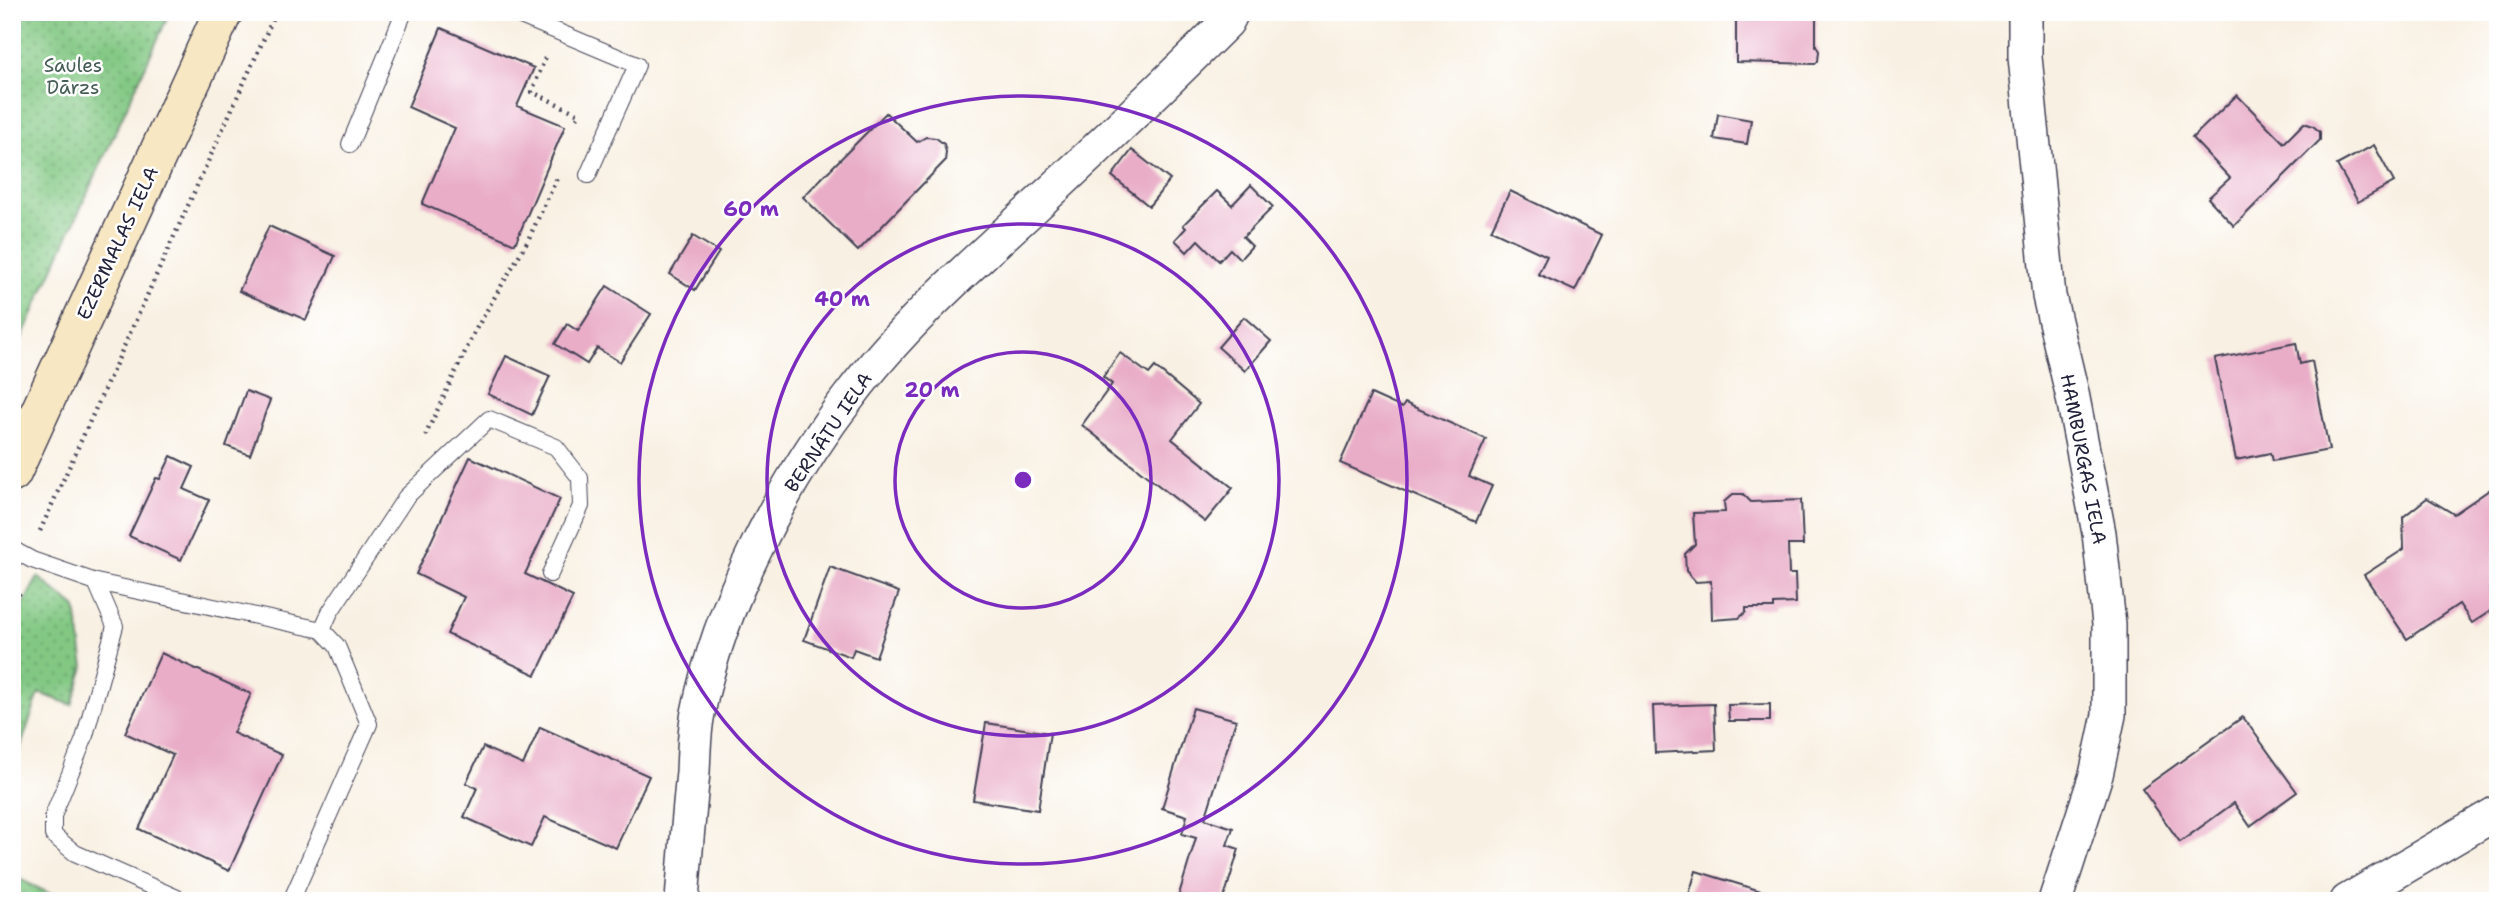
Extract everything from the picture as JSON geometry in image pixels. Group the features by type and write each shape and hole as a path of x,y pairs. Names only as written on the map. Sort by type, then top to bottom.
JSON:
{"street":[{"name":"EZERMALAS IELA","path":"12,473 223,12"},
{"name":"BERNĀTU IELA","path":"682,901 697,714 723,628 745,574 780,503 804,463 850,394 894,342 951,284 1138,111 1227,22 1232,12"},
{"name":"HAMBURGAS IELA","path":"2025,12 2025,57 2049,296 2072,393 2099,533 2109,624 2109,715 2096,775 2055,901"},
{"path":"2347,901 2498,812"}],"lane":[{"path":"350,144 404,12"},
{"path":"511,12 637,65 588,175"},
{"path":"322,630 330,612 406,497 489,419 556,447 580,478 581,506 550,573"},
{"path":"12,549 32,560 96,582 322,630 337,646 369,724 291,901"},
{"path":"96,582 115,626 84,739 54,816 53,835 75,853 184,901"}],"path":[{"path":"12,607 27,579 40,530 276,12"},
{"path":"556,31 532,92 579,114 575,125"},
{"path":"424,438 476,328 527,242 560,171"}],"green space":[{"name":"Saules Dārzs","path":"12,12 170,12 12,359"},
{"path":"38,577 76,608 84,667 72,705 39,693 12,772 12,625"},
{"path":"13,876 65,901 12,901"}],"building":[{"path":"1736,12 1816,12 1818,61 1815,64 1736,62"},
{"path":"441,28 534,68 517,106 565,126 515,244 422,204 455,128 408,107"},
{"path":"2237,95 2284,143 2304,123 2320,132 2320,140 2234,226 2208,198 2230,178 2192,138"},
{"path":"886,113 917,142 926,137 936,138 944,144 945,161 858,251 803,197"},
{"path":"1718,114 1751,120 1747,144 1714,139"},
{"path":"2374,145 2394,182 2358,202 2337,165"},
{"path":"1132,150 1170,180 1149,206 1112,176"},
{"path":"1251,185 1273,207 1243,237 1252,246 1240,259 1230,249 1219,261 1198,240 1187,252 1175,240 1186,228 1183,225 1217,191 1232,205"},
{"path":"1510,191 1602,235 1575,291 1538,274 1547,256 1491,230"},
{"path":"269,226 335,256 306,320 239,291"},
{"path":"693,236 719,252 695,290 670,274"},
{"path":"607,286 651,314 620,362 597,348 587,364 555,344 567,324 578,331"},
{"path":"1244,317 1271,341 1245,371 1218,347"},
{"path":"2296,343 2300,364 2312,361 2329,450 2272,461 2270,453 2236,460 2215,359"},
{"path":"1120,353 1149,374 1155,367 1199,404 1172,439 1233,488 1205,522 1082,425 1112,384 1103,377"},
{"path":"506,356 550,376 532,415 488,394"},
{"path":"246,391 270,400 250,455 226,446"},
{"path":"1371,394 1402,408 1405,403 1486,439 1469,476 1492,486 1476,522 1340,463"},
{"path":"171,456 194,467 184,489 209,500 181,560 129,536 156,478 160,479"},
{"path":"470,457 560,499 525,574 573,597 536,675 447,634 464,597 416,574"},
{"path":"2498,484 2498,606 2472,623 2459,604 2407,639 2364,575 2404,549 2403,517 2427,498 2454,514"},
{"path":"1733,494 1743,494 1751,502 1801,500 1803,545 1788,545 1789,574 1795,574 1796,603 1774,604 1774,608 1746,608 1746,612 1739,618 1712,620 1711,581 1696,582 1686,571 1685,554 1695,544 1693,513 1725,512 1724,502"},
{"path":"830,567 899,592 876,657 854,649 851,657 804,640"},
{"path":"161,653 251,694 233,733 282,755 229,871 139,829 173,755 125,733"},
{"path":"1714,704 1716,750 1655,753 1653,706"},
{"path":"1770,704 1770,721 1729,721 1728,705"},
{"path":"1193,708 1236,720 1205,819 1233,828 1227,845 1239,849 1223,901 1177,901 1196,838 1182,834 1187,816 1162,808"},
{"path":"2243,717 2297,792 2250,826 2234,803 2180,842 2142,789"},
{"path":"986,723 1050,733 1038,810 973,800"},
{"path":"540,727 649,776 616,848 545,817 531,847 464,817 477,788 466,783 483,747 523,765"},
{"path":"1696,871 1790,900 1790,901 1687,901"}]}
